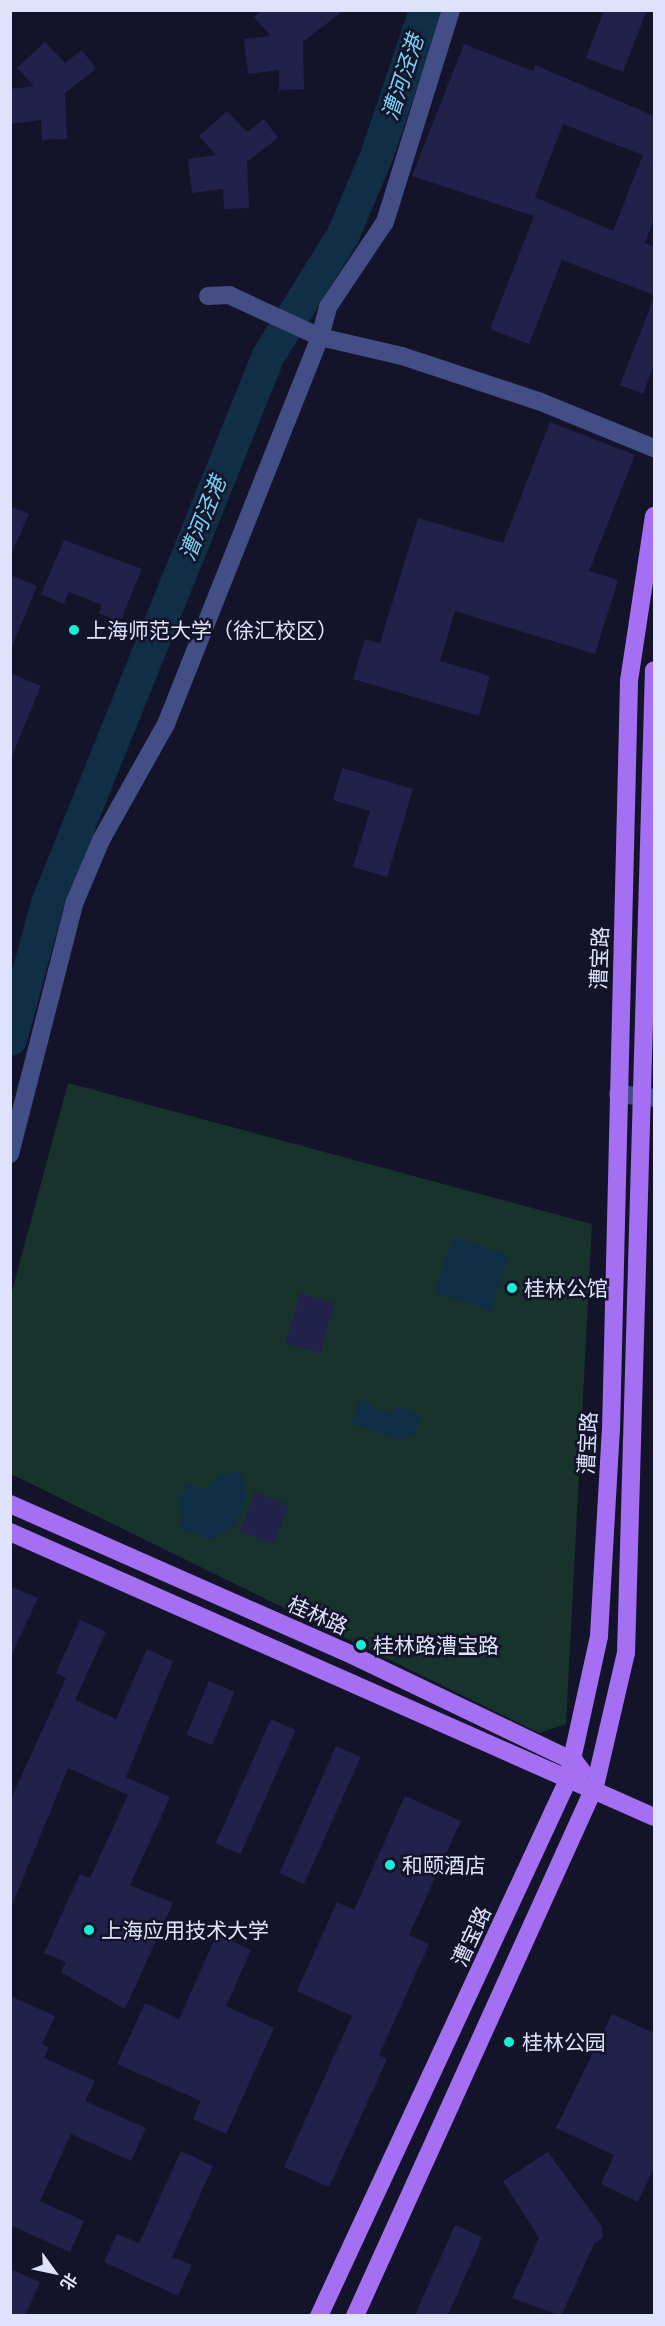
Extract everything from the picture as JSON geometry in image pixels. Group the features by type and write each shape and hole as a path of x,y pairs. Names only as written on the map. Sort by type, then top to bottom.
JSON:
{"main road":[{"name":"漕宝路","path":"319,2316 567,1782 575,1762 599,1636 611,1430 629,681 654,516"},
{"path":"355,2316 595,1786 626,1653 649,1097 654,670"},
{"name":"桂林路","path":"10,1504 354,1656 575,1762 595,1786"},
{"name":"桂林路","path":"10,1532 567,1782 595,1786 654,1817"}],"street":[{"path":"10,1154 74,904 101,840 166,724 320,337 328,308 385,222 451,10"},
{"path":"208,296 229,295 320,337 402,356 530,399 654,448"},
{"path":"618,1094 649,1097"}],"green space":[{"path":"68,1083 592,1224 566,1724 539,1733 11,1474 11,1295"}],"water":[{"path":"453,1237 509,1255 491,1310 435,1292"},
{"path":"361,1396 374,1408 392,1413 397,1406 422,1415 414,1435 402,1440 351,1424"},
{"path":"241,1471 246,1499 235,1525 213,1540 182,1530 179,1500 187,1484 205,1489 221,1475"}],"building":[{"path":"262,10 344,10 303,42 304,89 279,90 279,70 248,74 244,39 271,36 254,17"},
{"path":"604,10 647,10 623,72 586,58"},
{"path":"45,42 65,63 82,50 96,69 65,93 67,139 42,140 41,120 10,124 10,89 34,86 17,68"},
{"path":"464,44 533,71 535,65 654,116 654,219 645,243 654,247 654,295 562,260 529,344 490,329 534,216 412,176","holes":["563,124 643,155 613,231 535,197"]},
{"path":"227,111 247,132 264,119 278,138 247,162 249,208 224,209 223,189 192,193 188,159 216,155 199,136"},
{"path":"653,300 654,364 643,394 620,385"},
{"path":"550,422 635,455 589,571 618,580 595,654 455,611 440,661 490,676 479,716 353,679 365,639 380,643 418,518 503,543"},
{"path":"10,506 29,514 10,557"},
{"path":"64,540 142,569 120,622 99,613 102,605 69,592 64,604 41,594"},
{"path":"10,575 37,586 11,649 10,649"},
{"path":"10,673 41,686 11,758 10,758"},
{"path":"342,768 413,789 387,877 353,867 370,811 333,800"},
{"path":"300,1293 335,1303 320,1353 286,1343"},
{"path":"255,1492 289,1505 274,1544 240,1531"},
{"path":"10,1586 38,1598 10,1658"},
{"path":"80,1620 106,1632 75,1700 116,1719 147,1649 173,1661 126,1777 170,1797 130,1885 173,1903 125,2009 61,1972 66,1962 44,1953 80,1874 90,1878 128,1795 68,1768 10,1910 10,1801 66,1678 56,1673"},
{"path":"209,1681 235,1692 212,1745 186,1734"},
{"path":"271,1719 296,1730 240,1854 216,1843"},
{"path":"336,1746 361,1757 304,1884 279,1873"},
{"path":"405,1796 461,1821 409,1935 429,1944 379,2055 387,2059 329,2187 284,2167 352,2016 297,1991 337,1902 354,1910"},
{"path":"217,1934 251,1950 226,2006 274,2028 226,2134 193,2119 201,2101 117,2064 145,2003 179,2019"},
{"path":"10,1996 55,2016 42,2044 49,2047 44,2058 95,2081 85,2101 146,2128 131,2161 71,2134 40,2201 84,2221 70,2252 10,2225"},
{"path":"612,2014 654,2033 654,2167 638,2202 601,2184 614,2155 556,2128"},
{"path":"181,2151 213,2166 172,2257 192,2265 178,2296 104,2262 117,2234 139,2243"},
{"path":"548,2152 602,2227 603,2238 594,2244 561,2316 512,2298 539,2238 503,2181"},
{"path":"455,2225 482,2237 447,2316 415,2315"},
{"path":"10,2269 40,2282 25,2316 10,2316"}],"waterway":[{"name":"漕河泾港","path":"10,1039 47,903 268,355 343,234 377,153 425,10"}],"place":[{"name":"上海师范大学（徐汇校区）","path":"74,630"},
{"name":"桂林公馆","path":"512,1288"},
{"name":"桂林路漕宝路","path":"361,1645"},
{"name":"和颐酒店","path":"390,1865"},
{"name":"上海应用技术大学","path":"89,1930"},
{"name":"桂林公园","path":"509,2042"}]}
